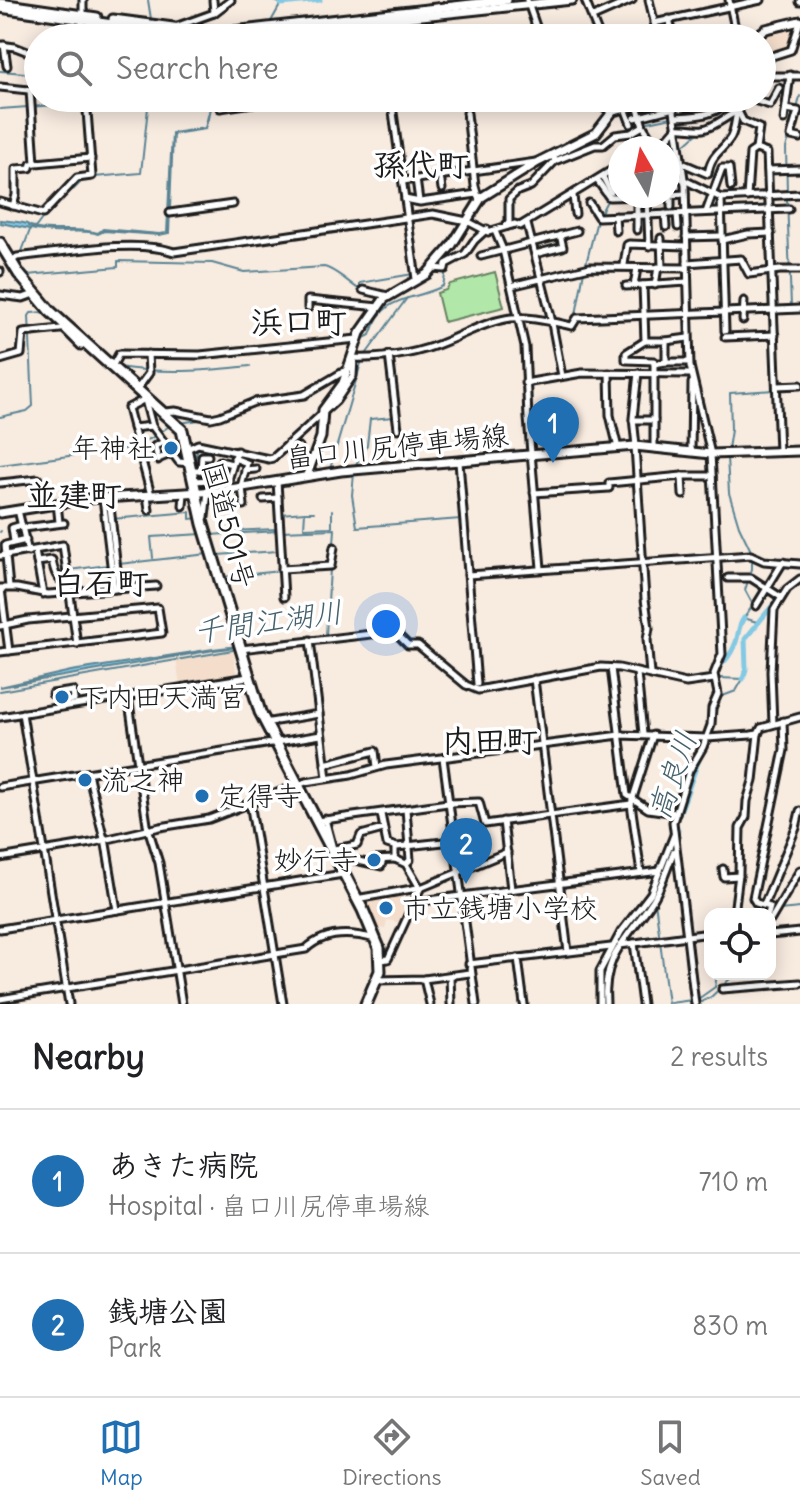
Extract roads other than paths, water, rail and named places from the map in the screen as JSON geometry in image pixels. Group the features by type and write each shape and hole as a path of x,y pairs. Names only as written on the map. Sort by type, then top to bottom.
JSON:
{"highway":[{"name":"国道501号","path":"0,243 50,311 182,430 205,533 264,723 296,784 320,820 377,941 383,960 378,980 366,1004"}],"main road":[{"path":"452,9 507,0"},
{"path":"325,24 528,1 572,0"},
{"path":"0,6 141,24"},
{"path":"82,17 120,24"},
{"path":"776,27 800,21"},
{"path":"307,475 321,437 323,410 340,388 354,358 357,339 388,296 432,268 452,245 478,197 599,131 612,112"},
{"name":"畠口川尻停車場線","path":"0,513 106,497 184,492 195,486 208,491 307,475 636,446 711,454 800,451"}],"street":[{"path":"82,24 83,0"},
{"path":"213,0 214,13"},
{"path":"185,24 214,13 231,0"},
{"path":"585,0 595,24"},
{"path":"593,17 632,0"},
{"path":"649,0 654,23 729,3 761,0"},
{"path":"528,1 535,24"},
{"path":"729,3 734,24"},
{"path":"380,17 381,24"},
{"path":"669,19 670,24"},
{"path":"776,55 791,50 800,21"},
{"path":"2,45 24,52"},
{"path":"2,45 7,66"},
{"path":"784,120 790,75"},
{"path":"776,76 800,76"},
{"path":"0,87 24,89"},
{"path":"776,94 779,88"},
{"path":"786,109 798,111 791,136 800,138"},
{"path":"32,112 35,163"},
{"path":"0,202 43,214 77,178 92,176 87,112"},
{"path":"393,112 416,280"},
{"path":"626,112 631,124"},
{"path":"637,112 648,136"},
{"path":"638,117 658,112"},
{"path":"600,1004 600,971 646,901 674,835 676,813 689,771 707,738 712,708 718,694 714,671 722,657 711,454 690,374 685,179 675,112"},
{"path":"676,117 713,112"},
{"path":"676,128 705,129 735,112"},
{"path":"681,162 708,174 718,148 728,142 734,130 737,112"},
{"path":"738,112 743,121 759,128 756,149 750,153 747,197"},
{"path":"405,199 478,197 467,113"},
{"path":"432,268 445,269 446,264 468,252 474,241 489,230 508,225 510,198 531,186 554,158 603,145 615,135 631,133 643,126"},
{"path":"669,136 676,128"},
{"path":"756,149 767,153 779,452"},
{"path":"13,206 16,169 30,168 35,163 91,158"},
{"path":"403,181 538,162"},
{"path":"706,212 722,168 729,168 731,172 731,187"},
{"path":"768,170 800,169"},
{"path":"489,230 527,224 608,173"},
{"path":"440,175 442,189"},
{"path":"680,177 721,198 800,194"},
{"path":"600,178 608,188"},
{"path":"600,178 608,195"},
{"path":"416,179 419,201"},
{"path":"680,194 685,194"},
{"path":"573,195 575,214"},
{"path":"721,198 725,334 773,335"},
{"path":"589,203 598,217 789,209"},
{"path":"170,213 233,204"},
{"path":"637,208 637,230"},
{"path":"648,208 660,267 655,285"},
{"path":"12,261 17,257 123,247 162,247 174,252 435,214 467,221 498,234 525,347 525,383 541,568"},
{"path":"665,214 666,227"},
{"path":"677,214 678,227"},
{"path":"615,216 616,231"},
{"path":"527,224 562,376"},
{"path":"481,256 577,231"},
{"path":"686,237 722,238 771,233"},
{"path":"535,254 563,247 560,235"},
{"path":"624,265 627,245 657,243 670,250 686,246"},
{"path":"511,286 582,268 624,265 660,267 741,259 749,274 800,270"},
{"path":"634,286 637,268"},
{"path":"626,286 687,282"},
{"path":"643,285 645,341"},
{"path":"363,290 388,296"},
{"path":"0,295 23,298 36,293"},
{"path":"308,308 308,300 379,307"},
{"path":"743,320 744,301"},
{"path":"218,481 220,461 235,457 269,459 336,401 353,376 354,358 406,354 437,345 479,325 507,319 551,321 572,326 577,318 800,309"},
{"path":"0,360 21,354 23,333 67,328 81,346"},
{"path":"654,446 654,361 627,360 626,353 645,341 689,338"},
{"path":"113,365 119,354 200,355 357,339"},
{"path":"666,341 666,362"},
{"path":"148,354 149,373 142,394 128,408 149,495 149,510"},
{"path":"389,355 398,429"},
{"path":"638,361 633,420 650,674"},
{"path":"654,364 689,362"},
{"path":"165,412 211,418 220,416 254,402 304,395 348,369"},
{"path":"525,383 582,373 690,374"},
{"path":"609,373 610,415 618,448"},
{"path":"691,452 692,382"},
{"path":"777,386 800,385"},
{"path":"142,394 152,426 173,453 188,467 218,473"},
{"path":"633,420 654,420"},
{"path":"133,428 152,426"},
{"path":"164,442 155,446 158,459 173,453"},
{"path":"187,450 198,444 246,462 241,487 244,505"},
{"path":"288,444 295,457 311,459"},
{"path":"294,452 299,447"},
{"path":"188,467 202,456 208,456"},
{"path":"229,489 228,479 235,457"},
{"path":"459,462 477,684"},
{"path":"245,470 256,469"},
{"path":"534,493 609,488 609,483 682,476 712,476"},
{"path":"682,476 683,495"},
{"path":"0,483 38,479 42,506"},
{"path":"195,486 228,479"},
{"path":"276,480 284,597"},
{"path":"205,517 208,491"},
{"path":"183,506 184,492"},
{"path":"106,497 117,588"},
{"path":"263,499 278,498"},
{"path":"14,542 12,528 61,522 57,503"},
{"path":"18,510 26,540 37,562 43,594"},
{"path":"9,587 4,573 5,545 26,540"},
{"path":"4,556 63,545 77,644"},
{"path":"282,569 331,566 334,547"},
{"path":"468,575 717,557 752,556 764,561 800,564"},
{"path":"37,562 52,560 58,579 69,583"},
{"path":"756,606 783,562"},
{"path":"728,578 749,578 779,596"},
{"path":"773,724 771,672 774,610 785,592 800,579"},
{"path":"9,651 2,625 0,588 43,594 156,586"},
{"path":"0,652 162,633 158,608 2,625"},
{"path":"240,647 389,632 398,635 408,645 418,645 474,690 611,668 686,683 714,679"},
{"path":"310,640 327,778"},
{"path":"611,668 627,795 631,802 641,873"},
{"path":"637,673 643,734"},
{"path":"0,717 74,702 249,676"},
{"path":"534,679 568,952"},
{"path":"52,694 73,691 74,702"},
{"path":"128,696 148,831 160,869 182,1004"},
{"path":"63,701 74,702"},
{"path":"22,713 69,1004"},
{"path":"264,723 319,714"},
{"path":"735,908 740,828 746,817 753,781 758,734 761,728 800,717"},
{"path":"765,908 753,898 784,750 783,721"},
{"path":"0,858 211,818 296,784 351,775 377,767 620,735 707,738 758,734"},
{"path":"0,787 321,735"},
{"path":"631,802 653,735"},
{"path":"325,764 375,751 377,767"},
{"path":"443,758 476,1004"},
{"path":"88,773 117,910"},
{"path":"250,802 283,1004"},
{"path":"320,820 448,803 479,802 485,824 631,802 648,809 676,813"},
{"path":"406,809 410,860 406,864"},
{"path":"767,908 800,811"},
{"path":"381,814 385,843 395,847 453,841"},
{"path":"503,821 511,889"},
{"path":"332,850 357,845 361,835 383,829"},
{"path":"674,835 677,839 695,1004"},
{"path":"395,847 395,859"},
{"path":"606,1004 605,980 616,945 653,900 676,847"},
{"path":"356,899 420,888 507,852"},
{"path":"345,858 381,866 383,860"},
{"path":"373,860 395,859 406,864 420,888"},
{"path":"723,869 724,877 739,876"},
{"path":"777,908 800,870"},
{"path":"413,902 660,871"},
{"path":"0,929 343,873"},
{"path":"791,883 800,882"},
{"path":"383,960 420,888"},
{"path":"406,916 415,915"},
{"path":"776,934 800,932"},
{"path":"469,964 704,934"},
{"path":"0,999 306,949 316,941 335,936 366,935 377,941"},
{"path":"634,943 642,1004"},
{"path":"518,958 524,1004"},
{"path":"378,980 424,979 470,973"},
{"path":"450,976 451,1004"},
{"path":"424,979 430,1004"},
{"path":"722,989 800,983"}],"water":[{"path":"210,112 205,129 173,134 169,233 159,235 104,231 98,234 52,232 0,223 0,220 14,221 37,229 83,230 98,233 103,229 167,233 172,133 205,128"},
{"path":"387,628 399,631 411,642 422,642 444,665 476,686 443,665 421,643 409,642 388,629 214,650 0,687 71,671 213,649"},
{"path":"603,663 684,680 681,681 603,664 495,683"}],"waterway":[{"path":"148,0 151,19"},
{"path":"272,0 280,3"},
{"path":"270,24 283,0"},
{"path":"281,4 320,0"},
{"path":"0,71 24,73"},
{"path":"797,110 800,96"},
{"path":"0,109 24,107"},
{"path":"94,177 141,173 148,112"},
{"path":"644,123 672,117"},
{"path":"680,147 699,132"},
{"path":"787,192 786,148 790,135"},
{"path":"64,194 84,179"},
{"path":"774,307 791,306 787,198"},
{"path":"600,214 608,199"},
{"path":"28,226 36,227 44,216"},
{"path":"586,264 597,220"},
{"path":"21,254 30,230"},
{"path":"20,260 20,269 34,285"},
{"path":"27,275 118,267 118,261 212,263 244,272 324,267 360,290 360,283 413,274"},
{"path":"356,357 362,339 370,335 383,312 399,301 443,286 446,270"},
{"path":"576,315 584,271"},
{"path":"364,357 407,298"},
{"path":"0,417 27,411 33,406 29,316 44,312"},
{"path":"519,320 548,324"},
{"path":"771,323 772,345"},
{"path":"330,469 362,360"},
{"path":"118,367 184,371 250,366"},
{"path":"728,449 730,393 774,390"},
{"path":"227,416 243,409"},
{"path":"355,466 367,445 370,419 394,417"},
{"path":"180,423 205,419"},
{"path":"138,442 150,439 171,425"},
{"path":"170,446 178,453 185,453"},
{"path":"0,465 138,447"},
{"path":"194,463 198,447"},
{"path":"727,457 729,493 739,526 752,553"},
{"path":"354,473 352,495 357,527 461,519"},
{"path":"280,514 305,512 304,528 332,527 332,510"},
{"path":"112,519 190,512 190,519 198,518"},
{"path":"306,512 314,512"},
{"path":"229,531 278,529"},
{"path":"281,531 335,529 334,544"},
{"path":"209,535 278,531"},
{"path":"153,558 151,537 203,534"},
{"path":"217,555 278,551"},
{"path":"119,564 208,554"},
{"path":"752,559 745,590 753,605 744,618 760,623"},
{"path":"69,570 108,565"},
{"name":"千間江湖川","path":"326,635 330,569"},
{"path":"223,577 280,571"},
{"name":"高良川","path":"743,679 746,669 745,639 777,600"},
{"path":"717,669 732,650 744,618"},
{"name":"千間江湖川","path":"0,691 233,650"},
{"name":"高良川","path":"719,678 743,679 736,691 720,697"},
{"name":"高良川","path":"652,898 671,853 678,830 675,824 677,818 710,734 719,691"},
{"path":"655,901 668,1004"},
{"name":"高良川","path":"603,1004 609,962 646,906"},
{"path":"779,910 800,908"},
{"path":"698,999 715,987 716,980"},
{"path":"697,1004 711,997 729,980"},
{"path":"670,1003 692,1000"}],"place":[{"name":"年神社","path":"171,448"},
{"name":"あきた病院","path":"553,463"},
{"name":"下内田天満宮","path":"62,697"},
{"name":"流之神","path":"85,780"},
{"name":"定得寺","path":"202,796"},
{"name":"妙行寺","path":"374,860"},
{"name":"銭塘公園","path":"466,884"},
{"name":"市立銭塘小学校","path":"386,908"}],"district":[{"name":"孫代町","path":"421,164"},
{"name":"浜口町","path":"299,321"},
{"name":"並建町","path":"74,494"},
{"name":"白石町","path":"101,582"},
{"name":"内田町","path":"490,740"}]}
